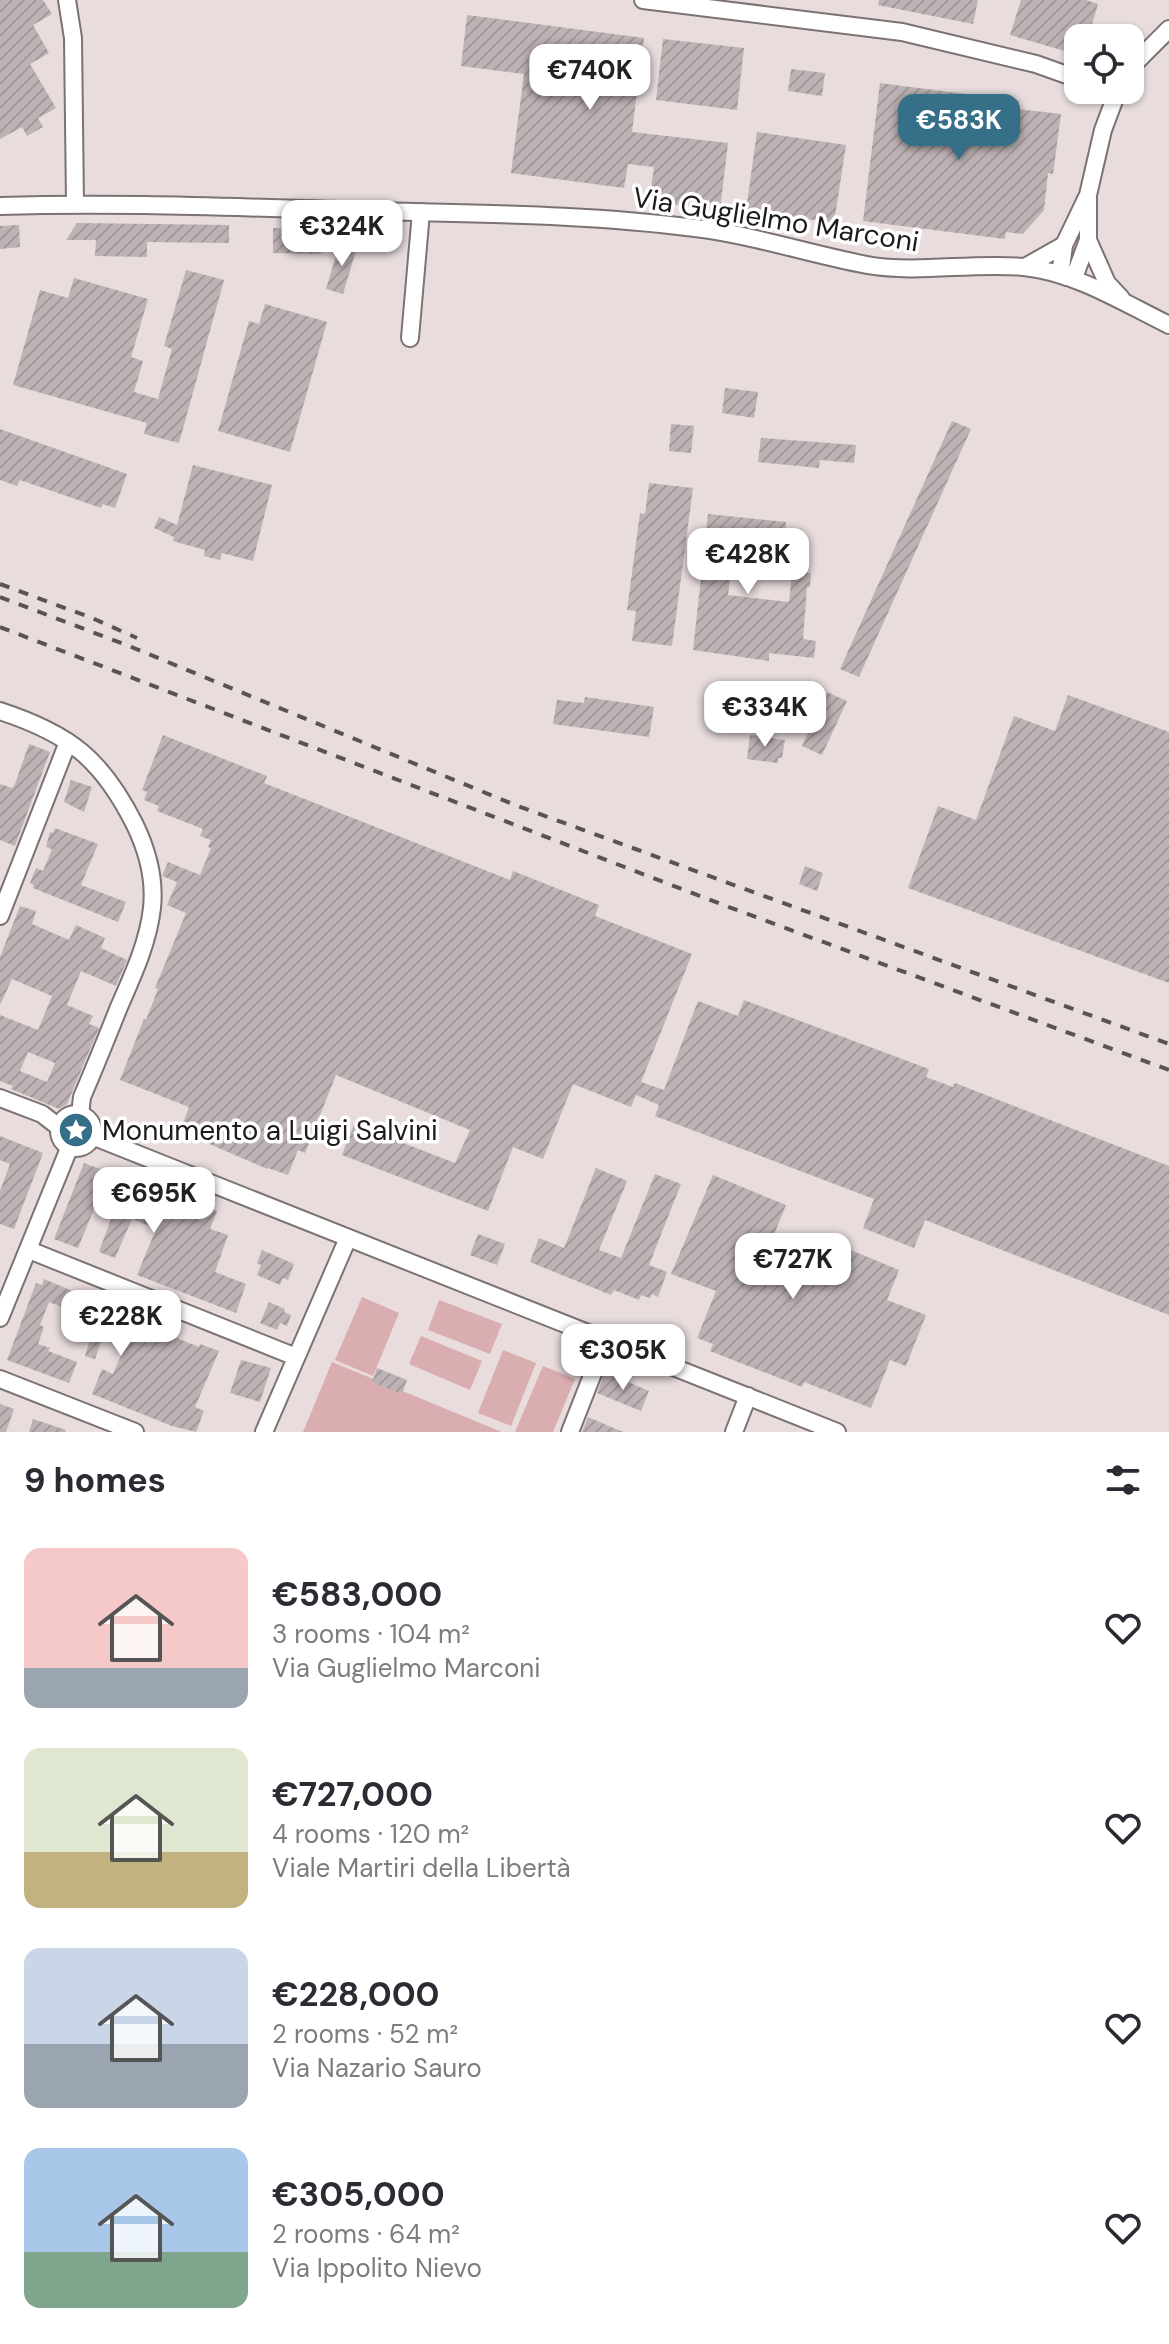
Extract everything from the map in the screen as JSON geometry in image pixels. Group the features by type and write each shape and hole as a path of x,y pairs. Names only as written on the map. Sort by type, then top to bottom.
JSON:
{"street":[{"path":"67,0 73,38 75,204"},
{"path":"643,0 902,32 1036,64 1064,74"},
{"path":"1144,54 1169,29"},
{"path":"1088,195 1088,240 1075,275 1067,277 1061,268 1064,245 1088,195 1110,104"},
{"name":"Via Guglielmo Marconi","path":"0,206 75,204 620,220 698,228 903,270 1025,267 1067,277 1169,325"},
{"path":"410,338 421,212"},
{"path":"1088,240 1107,283 1128,305"},
{"path":"1025,267 1064,245"},
{"path":"0,711 46,728 96,764 114,786 144,844 152,884 152,908 143,950 82,1097 80,1115"},
{"path":"0,916 68,742"},
{"path":"0,1098 42,1114 60,1128"},
{"path":"80,1115 92,1125 92,1136 83,1146 70,1146 60,1137 61,1122 69,1116 80,1115"},
{"path":"92,1136 837,1432"},
{"path":"0,1318 70,1146"},
{"path":"264,1432 348,1238"},
{"path":"29,1250 296,1357"},
{"path":"570,1432 606,1340"},
{"path":"0,1379 135,1432"},
{"path":"734,1432 748,1396"}],"shaded area":[{"path":"362,1297 399,1313 373,1376 335,1360"},
{"path":"439,1300 502,1324 490,1354 428,1330"},
{"path":"421,1336 482,1361 470,1390 409,1364"},
{"path":"503,1350 536,1363 511,1426 478,1413"},
{"path":"332,1362 502,1432 303,1432"},
{"path":"543,1366 575,1379 553,1432 515,1432"}],"building":[{"path":"0,0 43,0 52,14 33,25 49,53 30,64 56,108 38,118 43,127 27,136 22,127 0,139"},
{"path":"879,0 978,0 973,24 878,5"},
{"path":"1021,0 1086,0 1098,4 1092,24 1064,24 1064,51 1010,35"},
{"path":"467,15 644,38 632,132 728,143 720,210 649,202 654,167 628,164 624,188 511,173 524,74 461,66"},
{"path":"663,39 744,48 737,110 656,100"},
{"path":"791,69 825,73 822,96 788,91"},
{"path":"880,83 1019,101 1018,109 1061,114 1053,174 1048,173 1044,210 1023,234 1006,232 1005,239 863,221"},
{"path":"757,132 846,145 834,223 746,210"},
{"path":"77,223 229,225 229,243 147,242 147,257 95,256 96,240 66,240"},
{"path":"19,225 20,247 0,249 0,226"},
{"path":"273,228 322,229 321,254 273,253"},
{"path":"340,242 357,247 343,294 326,289"},
{"path":"186,270 224,280 179,443 144,434 147,423 13,385 40,290 68,298 74,278 148,299 131,357 143,361 134,392 158,399 172,349 164,346"},
{"path":"265,304 327,322 290,452 218,431 249,321 259,324"},
{"path":"725,388 758,392 754,418 722,413"},
{"path":"952,421 971,429 859,677 840,669"},
{"path":"671,424 694,426 691,453 669,451"},
{"path":"0,429 127,474 115,508 103,504 101,508 20,480 17,486 0,480"},
{"path":"761,438 856,445 854,463 820,460 819,468 758,462"},
{"path":"193,465 272,485 253,561 222,553 220,560 204,556 205,550 173,541 174,537 154,528 159,517 177,525"},
{"path":"649,483 693,488 672,646 632,641 636,611 627,610 640,513 645,514"},
{"path":"708,514 786,522 782,558 733,553 728,595 789,602 792,572 811,573 803,639 816,641 814,658 769,653 769,661 693,650"},
{"path":"827,692 847,701 822,755 802,746"},
{"path":"1068,695 1169,732 1169,983 908,888 938,806 976,820 1014,716 1055,731"},
{"path":"585,697 654,707 649,737 553,724 557,700 584,703"},
{"path":"163,735 267,776 264,783 510,880 513,871 599,905 595,916 692,954 641,1082 664,1090 698,1001 738,1016 744,1000 929,1069 926,1077 953,1087 955,1083 1169,1166 1169,1315 925,1220 914,1248 863,1228 874,1199 655,1116 659,1105 636,1095 631,1107 573,1084 543,1159 513,1147 488,1211 342,1155 354,1124 455,1163 470,1130 336,1075 305,1153 298,1150 288,1175 180,1131 189,1107 120,1080 186,913 167,905 177,882 162,876 168,862 200,875 211,848 208,847 211,840 200,836 203,829 157,811 159,806 144,800 147,792 142,790"},
{"path":"750,735 785,740 778,763 747,759"},
{"path":"29,744 50,752 15,846 0,840 0,784 12,788 15,784"},
{"path":"71,780 92,787 84,812 64,802"},
{"path":"55,828 98,844 81,885 126,902 118,922 33,888 34,885 30,883 36,868 43,871 52,849 46,847 50,832 53,833"},
{"path":"805,866 823,873 817,891 799,884"},
{"path":"20,906 36,911 32,924 69,940 76,925 105,938 101,948 127,960 116,986 81,971 67,1005 93,1016 89,1024 99,1028 67,1104 59,1109 11,1089 13,1086 0,1081 0,1015 38,1030 52,996 12,979 0,1005 0,957","holes":["28,1052 55,1063 47,1082 20,1071"]},
{"path":"0,1136 43,1153 14,1229 0,1224 0,1191 10,1164 0,1160"},
{"path":"84,1163 163,1189 157,1203 187,1214 192,1202 217,1211 210,1229 228,1235 215,1272 246,1284 236,1313 137,1275 156,1229 132,1219 115,1258 99,1252 112,1216 94,1209 78,1248 54,1239"},
{"path":"596,1168 627,1181 599,1250 621,1258 655,1174 681,1184 649,1265 667,1272 658,1297 641,1295 639,1300 614,1290 611,1295 530,1262 539,1238 564,1248"},
{"path":"713,1175 786,1205 767,1252 829,1277 841,1246 899,1270 887,1300 926,1315 906,1366 890,1360 871,1408 804,1382 802,1387 710,1351 713,1344 697,1338 716,1291 671,1274"},
{"path":"478,1234 505,1244 497,1265 470,1255"},
{"path":"262,1250 294,1264 288,1280 283,1278 280,1285 257,1275"},
{"path":"44,1279 148,1323 147,1326 199,1347 200,1344 219,1351 195,1407 204,1411 196,1432 172,1426 92,1394 102,1369 113,1374 125,1345 103,1336 95,1359 85,1356 91,1336 70,1327 76,1313 49,1302 40,1325 44,1327 38,1344 77,1362 69,1383 7,1360 36,1283 42,1285"},
{"path":"269,1302 291,1315 287,1326 280,1323 277,1330 260,1323"},
{"path":"241,1360 271,1368 260,1402 230,1393"},
{"path":"377,1368 407,1380 402,1394 372,1382"},
{"path":"605,1372 649,1391 641,1411 597,1393"},
{"path":"0,1404 14,1409 6,1432 0,1432"},
{"path":"588,1417 623,1432 582,1432"},
{"path":"33,1419 66,1430 29,1432"}],"railway":[{"path":"0,584 137,638"},
{"path":"0,597 129,646 515,805 1169,1044"},
{"path":"0,627 726,906 1169,1070"}],"place":[{"name":"Monumento a Luigi Salvini","path":"76,1130"}]}
